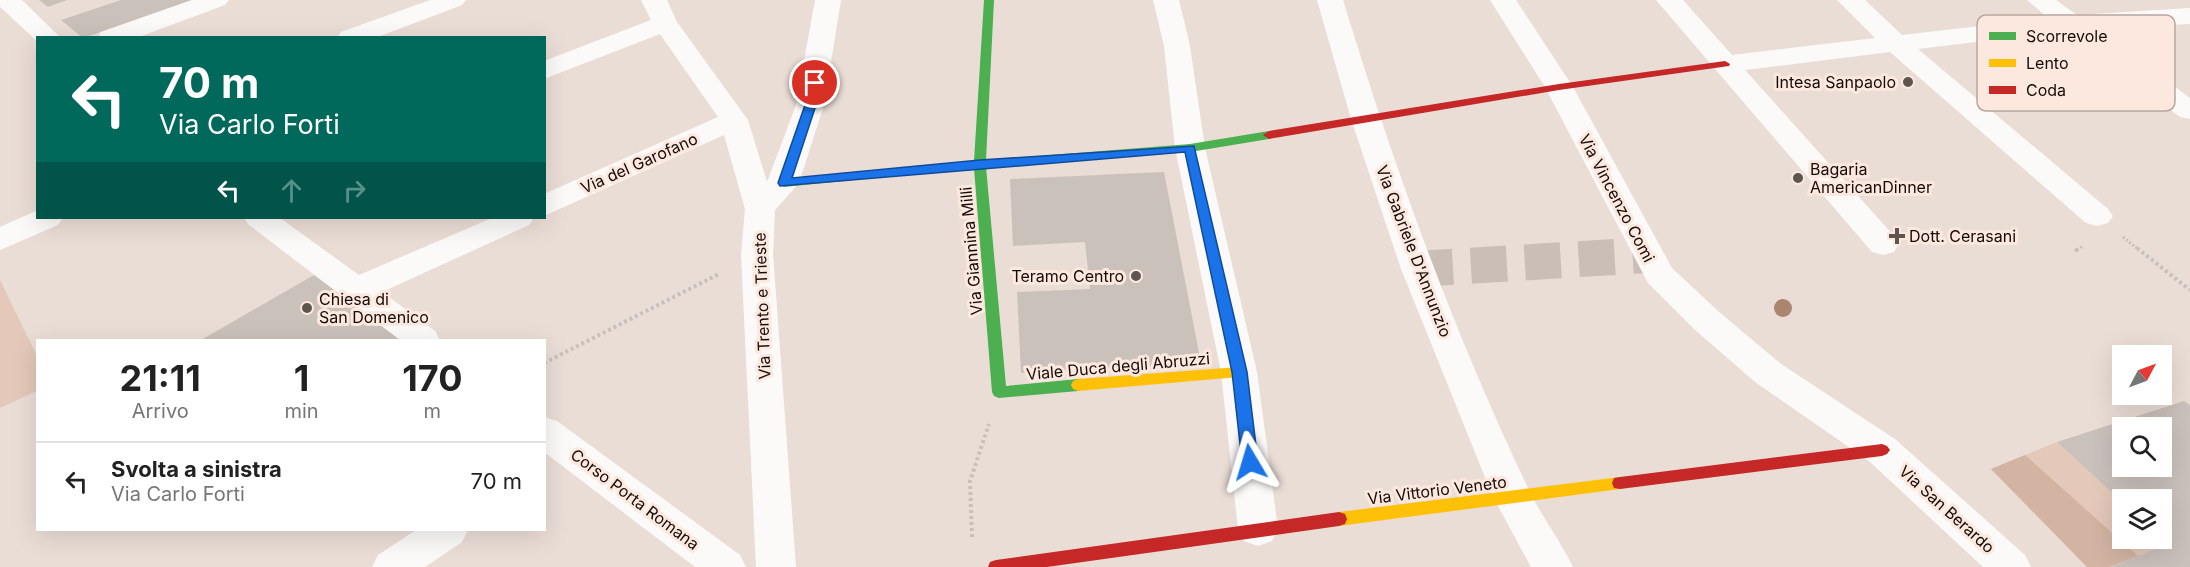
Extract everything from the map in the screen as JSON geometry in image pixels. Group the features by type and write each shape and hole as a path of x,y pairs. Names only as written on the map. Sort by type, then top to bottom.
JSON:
{"street":[{"path":"8,0 46,36"},
{"path":"116,36 216,0"},
{"path":"355,36 453,0"},
{"path":"760,209 784,183 810,105 827,18 828,0"},
{"name":"Via Giannina Milli","path":"989,0 980,164 999,392"},
{"path":"1166,0 1178,46 1190,148 1239,372 1258,530"},
{"name":"Via Gabriele D'Annunzio","path":"1330,0 1365,119 1417,269 1512,497 1553,567"},
{"name":"Via Vincenzo Comi","path":"1503,0 1559,87 1660,275 1706,320 1768,373 1882,450"},
{"path":"1669,0 1883,244"},
{"path":"1850,0 1895,43 2097,216"},
{"path":"2040,0 2060,15"},
{"path":"546,69 660,11"},
{"name":"Via Trento e Trieste","path":"660,11 734,120 760,209 757,254 776,567"},
{"path":"2175,17 2190,16"},
{"path":"784,183 980,164 1190,148 1559,87 1725,64 1977,34"},
{"path":"2175,100 2190,111"},
{"name":"Via del Garofano","path":"546,205 734,120"},
{"path":"0,239 44,219"},
{"path":"261,219 422,339"},
{"path":"356,290 516,219"},
{"name":"Viale Duca degli Abruzzi","path":"999,392 1239,372"},
{"name":"Corso Porta Romana","path":"553,449 726,567"},
{"name":"Via Vittorio Veneto","path":"996,567 1258,530 1882,450"},
{"name":"Via San Berardo","path":"1882,450 2011,567"},
{"path":"392,567 446,531"}],"path":[{"path":"2097,216 2190,290"},
{"path":"546,362 757,254"},
{"path":"973,545 970,481 999,392"}],"shaded area":[{"path":"0,280 36,354 36,391 0,408"},
{"path":"2057,442 2112,493 2112,549 2155,549 2109,567 2087,567 1991,469"},
{"path":"2025,455 2112,533 2112,549 2130,549 2138,556 2109,567 2087,567 1991,469"}],"building":[{"path":"39,0 67,0 48,7"},
{"path":"121,0 192,0 89,36 81,36 61,20"},
{"name":"Teramo Centro","path":"1164,172 1201,363 1021,373 1017,292 1090,289 1085,242 1013,246 1010,179"},
{"name":"Chiesa di San Domenico","path":"314,275 400,339 203,339"},
{"path":"2184,401 2190,405 2190,567 2110,567 2155,549 2172,549 2172,489 2112,489 2112,493 2057,442 2112,424 2112,477 2172,477 2172,417 2134,417"}],"tunnel":[{"path":"1417,269 1647,255"}],"traffic: fast":[{"path":"989,0 980,164 999,392 1078,385"},
{"path":"784,183 980,164 1190,148 1269,135"}],"traffic: slow":[{"path":"1078,385 1239,372"},
{"path":"1339,519 1620,483"}],"traffic: jam":[{"path":"1269,135 1559,87 1725,64"},
{"path":"1620,483 1882,450"},
{"path":"996,567 1339,519"}],"place":[{"name":"Intesa Sanpaolo","path":"1908,82"},
{"name":"Bagaria AmericanDinner","path":"1798,178"},
{"name":"Dott. Cerasani","path":"1897,236"},
{"name":"Teramo Centro","path":"1136,276"},
{"name":"Chiesa di San Domenico","path":"307,308"}],"route":[{"path":"815,83 784,183 980,164 1190,148 1239,372 1250,462"}]}
